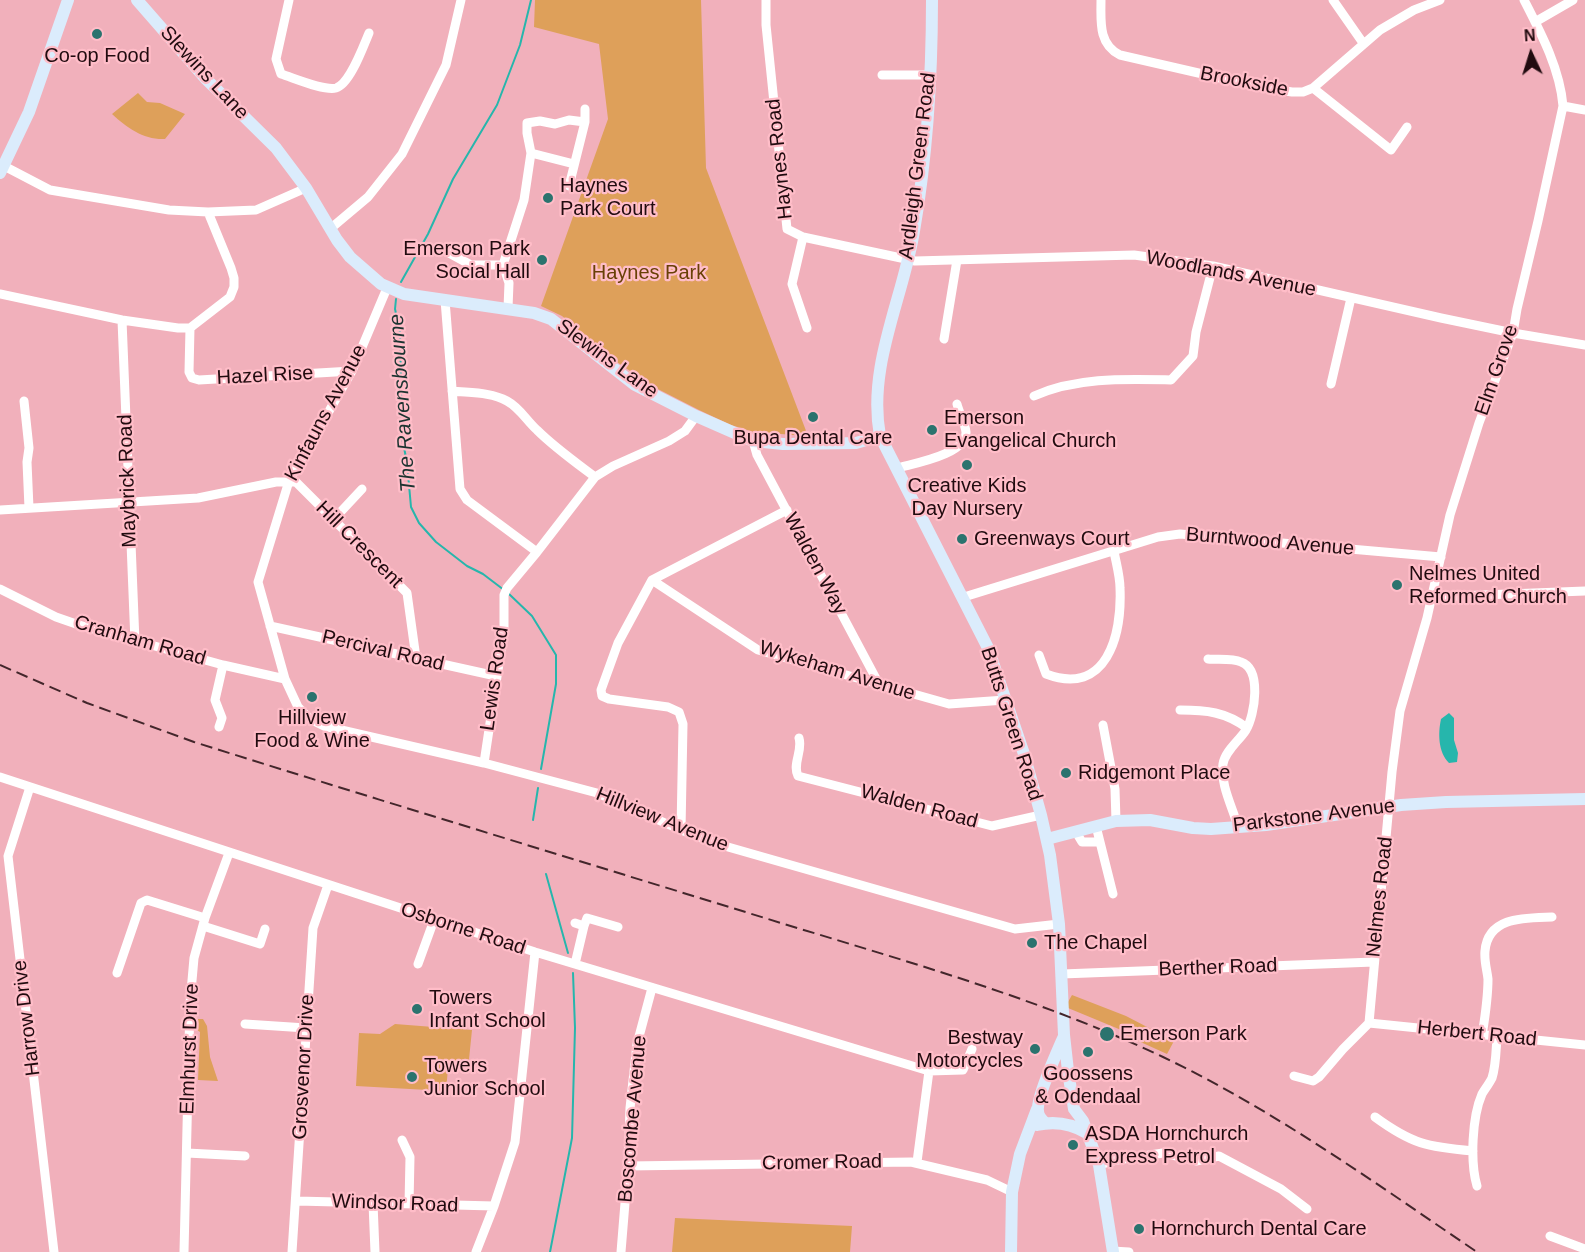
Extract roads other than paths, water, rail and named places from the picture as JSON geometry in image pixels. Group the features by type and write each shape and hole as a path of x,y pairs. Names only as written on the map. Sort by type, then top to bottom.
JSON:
{"street":[{"path":"68,0 29,112 2,170 50,190 169,210 208,212 256,210 306,188"},
{"name":"Slewins Lane","path":"137,0 214,87 276,148 306,188 330,229 357,265 387,288 404,294 508,308 551,319 635,385 696,416 753,441 783,444 856,443 880,436"},
{"path":"289,0 276,59 281,74 324,88 336,88 347,81 369,33"},
{"path":"330,229 368,197 402,154 446,65 461,0"},
{"name":"Haynes Road","path":"766,0 766,25 787,229 803,237 909,261"},
{"name":"Ardleigh Green Road","path":"880,436 876,415 883,353 909,261 917,214 930,75 932,0"},
{"name":"Brookside","path":"1101,0 1103,38 1113,51 1120,55 1282,91 1303,92 1314,88 1380,30 1414,10 1440,0"},
{"path":"1333,0 1363,43"},
{"path":"1524,0 1556,71 1562,90 1563,106 1585,110"},
{"path":"1535,22 1574,0"},
{"path":"882,75 930,75"},
{"path":"1314,88 1391,150 1407,127"},
{"name":"Elm Grove","path":"1432,597 1450,515 1479,423 1514,333 1516,309 1536,231 1563,106"},
{"path":"569,186 585,122 585,108"},
{"path":"508,308 509,283 503,265 524,200 531,153 527,123 540,121 555,124 569,120 585,122"},
{"path":"531,153 574,164"},
{"path":"0,294 122,320 190,328 230,297 234,287 231,268 208,212"},
{"path":"803,237 792,284 807,328"},
{"path":"438,247 471,265 503,265"},
{"name":"Woodlands Avenue","path":"909,261 1134,255 1213,266 1514,333 1585,345"},
{"path":"944,339 957,260"},
{"path":"1034,396 1052,388 1094,381 1171,380 1193,356 1196,332 1213,266"},
{"name":"Kinfauns Avenue","path":"285,679 258,582 289,481 352,370 387,288"},
{"path":"1331,384 1351,298"},
{"path":"445,300 462,495 537,552 595,477 613,466 669,441 685,431 696,416"},
{"name":"Maybrick Road","path":"122,320 135,642"},
{"name":"Hazel Rise","path":"190,328 189,372 192,378 199,380 352,370"},
{"path":"452,391 492,395 506,400 520,410 551,443 595,477"},
{"path":"24,401 29,448 27,462 29,508"},
{"path":"898,468 950,452 963,443 966,432 957,404"},
{"name":"Butts Green Road","path":"880,436 988,648 1041,815 1047,839 1059,924 1064,1035 1074,1109"},
{"name":"Walden Way","path":"753,441 757,455 880,686"},
{"path":"0,510 129,504 198,498 289,481"},
{"name":"Hill Crescent","path":"289,481 296,482 407,593 416,658"},
{"path":"334,519 362,489"},
{"path":"681,830 683,724 679,712 668,707 609,699 602,696 601,690 618,643 652,580 787,510"},
{"name":"Burntwood Avenue","path":"964,597 1158,537 1180,534 1441,557"},
{"path":"1039,655 1046,674 1061,680 1083,678 1104,664 1118,631 1120,587 1114,551"},
{"name":"Lewis Road","path":"484,763 504,630 506,591 537,552"},
{"name":"Wykeham Avenue","path":"652,580 758,650 949,704 1005,699"},
{"name":"Cranham Road","path":"0,589 57,617 135,642 285,679"},
{"path":"1432,597 1585,591"},
{"name":"Nelmes Road","path":"1369,1023 1392,772 1400,711 1432,597"},
{"name":"Percival Road","path":"270,626 496,676"},
{"path":"1208,658 1242,662 1251,669 1255,690 1254,710 1247,728 1226,756 1223,764 1225,790 1239,827"},
{"path":"219,727 222,718 215,700 223,665"},
{"name":"Hillview Avenue","path":"285,679 298,707 310,719 324,726 484,763 597,793 721,845 1016,929 1059,924"},
{"path":"1180,710 1201,710 1232,717 1247,728"},
{"path":"1103,725 1115,789 1116,821"},
{"name":"Walden Road","path":"799,738 801,745 795,770 798,776 992,826 1041,815"},
{"name":"Osborne Road","path":"0,777 535,952 929,1071 963,1070 972,1049"},
{"name":"Harrow Drive","path":"30,787 8,856 54,1252"},
{"name":"Parkstone Avenue","path":"1047,839 1116,821 1150,820 1193,828 1239,827 1389,807 1446,802 1585,799"},
{"path":"1096,826 1113,894"},
{"path":"1076,832 1082,842 1100,842"},
{"name":"Elmhurst Drive","path":"184,1252 190,1003 194,958 204,922 229,853"},
{"name":"Grosvenor Drive","path":"292,1252 313,928 328,885"},
{"path":"117,973 141,903 147,900 260,944 265,929"},
{"path":"1482,1036 1488,989 1485,953 1487,940 1494,929 1512,920 1552,917"},
{"path":"575,964 580,925 587,918 618,927"},
{"path":"418,964 434,920"},
{"path":"476,1252 515,1142 535,952"},
{"name":"Berther Road","path":"1062,974 1374,962"},
{"name":"Boscombe Avenue","path":"621,1252 630,1108 637,1044 652,988"},
{"path":"1294,1076 1312,1081 1319,1077 1343,1048 1369,1023"},
{"name":"Herbert Road","path":"1369,1023 1585,1045"},
{"path":"246,1024 306,1028"},
{"path":"1011,1252 1012,1192 1026,1138 1064,1035"},
{"path":"1477,1186 1473,1168 1473,1151 1477,1111 1482,1095 1491,1079 1497,1037"},
{"path":"1050,1069 1061,1068 1068,1071"},
{"path":"917,1162 929,1071"},
{"path":"1037,1109 1045,1123"},
{"path":"1068,1124 1073,1118 1074,1109"},
{"path":"1074,1109 1083,1121 1099,1165 1112,1251 1129,1252"},
{"path":"1375,1117 1413,1142 1473,1151"},
{"path":"1026,1138 1035,1126 1045,1123 1068,1124 1087,1134"},
{"path":"402,1140 410,1157 409,1204"},
{"path":"187,1153 245,1156"},
{"path":"1099,1165 1148,1155 1163,1154 1196,1161 1219,1156 1281,1189 1307,1209"},
{"name":"Cromer Road","path":"628,1166 917,1162 987,1180 1012,1192"},
{"name":"Windsor Road","path":"297,1201 494,1206"},
{"path":"373,1203 375,1252"},
{"path":"1554,1241 1585,1249"}],"water":[{"path":"1449,713 1454,718 1454,740 1458,753 1457,762 1449,763 1441,748 1439,730 1441,719"}],"waterway":[{"name":"The Ravensbourne","path":"401,282 428,234 453,179 497,105 520,45 531,0"},
{"name":"The Ravensbourne","path":"396,299 395,309 400,332 402,437 411,507 419,523 436,542 504,590"},
{"name":"The Ravensbourne","path":"508,593 532,616 556,655 556,684 541,769"},
{"name":"The Ravensbourne","path":"533,820 538,788"},
{"name":"The Ravensbourne","path":"546,874 568,953"},
{"name":"The Ravensbourne","path":"550,1252 572,1138 575,1028 573,973"}],"railway":[{"path":"0,665 87,703 194,742 918,965 1066,1016 1163,1057 1245,1100 1323,1148 1477,1252"}],"place":[{"name":"Co-op Food","path":"97,34"},
{"name":"Haynes Park Court","path":"548,198"},
{"name":"Emerson Park Social Hall","path":"542,260"},
{"name":"Bupa Dental Care","path":"813,417"},
{"name":"Emerson Evangelical Church","path":"932,430"},
{"name":"Creative Kids Day Nursery","path":"967,465"},
{"name":"Greenways Court","path":"962,539"},
{"name":"Nelmes United Reformed Church","path":"1397,585"},
{"name":"Hillview Food & Wine","path":"312,697"},
{"name":"Ridgemont Place","path":"1066,773"},
{"name":"The Chapel","path":"1032,943"},
{"name":"Towers Infant School","path":"417,1009"},
{"name":"Emerson Park","path":"1107,1034"},
{"name":"Bestway Motorcycles","path":"1035,1049"},
{"name":"Goossens & Odendaal","path":"1088,1052"},
{"name":"Towers Junior School","path":"412,1077"},
{"name":"ASDA Hornchurch Express Petrol","path":"1073,1145"},
{"name":"Hornchurch Dental Care","path":"1139,1229"}],"park label":[{"name":"Haynes Park","path":"649,273"}]}
